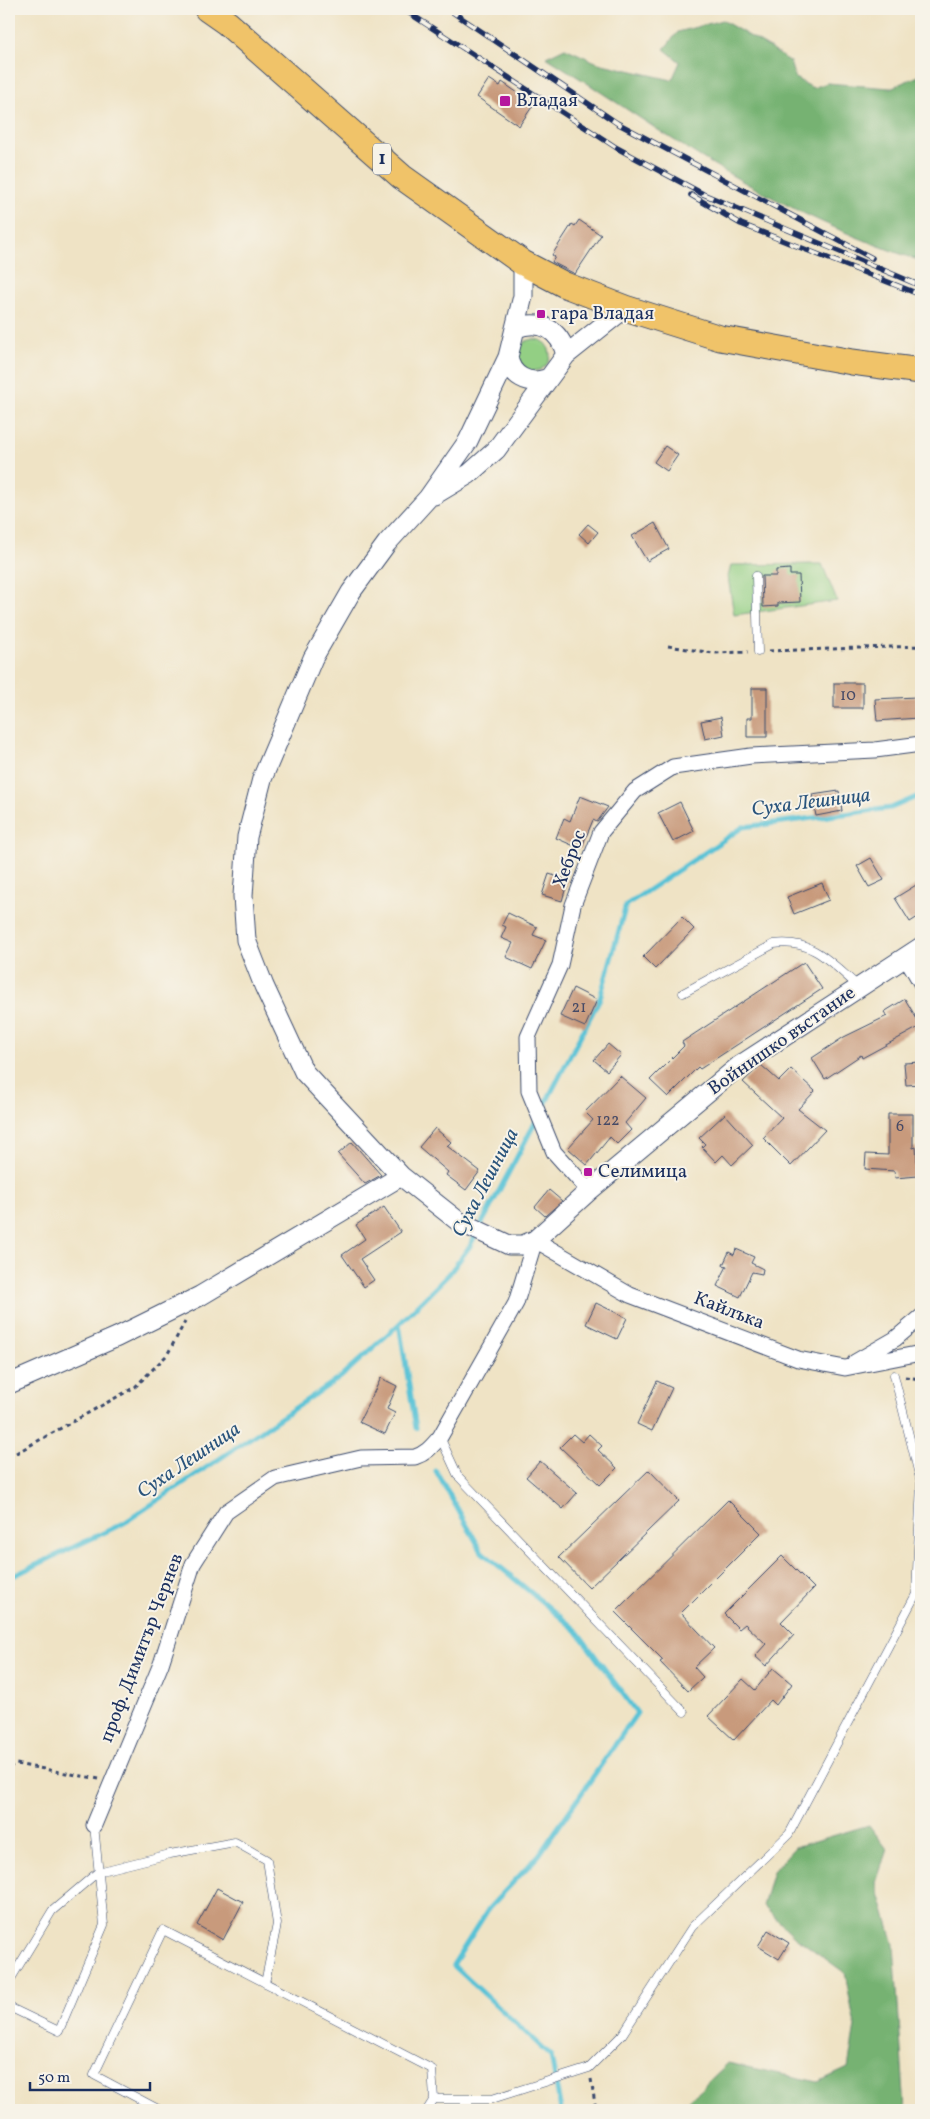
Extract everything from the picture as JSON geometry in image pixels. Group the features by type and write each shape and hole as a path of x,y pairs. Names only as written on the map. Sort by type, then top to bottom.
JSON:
{"highway":[{"name":"1","path":"207,9 227,23 402,178 523,263 565,285 625,308 720,338 852,362 921,371"}],"street":[{"path":"523,263 523,296 508,357 468,441 428,498 387,543 351,592 313,658 262,779 247,837 243,896 246,940 264,986 304,1072 401,1176 468,1227 509,1245 523,1245 535,1240"},
{"path":"428,498 469,474 496,450 546,379 566,355 625,308"},
{"path":"516,328 526,324 537,324 548,328 558,335 564,344 566,355"},
{"path":"508,357 513,371 521,378 530,381 546,379"},
{"name":"Хеброс","path":"589,1191 554,1152 529,1090 528,1037 560,965 574,905 601,832 635,791 673,767 751,756 875,750 921,744"},
{"path":"914,952 921,983"},
{"name":"Войнишко въстание","path":"535,1240 589,1191 738,1066 914,952"},
{"path":"9,1384 117,1337 200,1296 401,1176"},
{"path":"440,1437 516,1303 535,1240"},
{"name":"Кайлъка","path":"535,1240 630,1295 798,1359 845,1368 921,1353"},
{"path":"845,1368 895,1338 921,1317"},
{"name":"проф. Димитър Чернев","path":"94,1825 162,1664 193,1564 226,1512 276,1478 361,1458 415,1457 424,1454 440,1437"}],"lane":[{"path":"756,576 758,652"},
{"path":"683,993 774,944 789,942 817,950 859,988"},
{"path":"434,2100 492,2100 589,2068 622,2035 692,1927 789,1834 916,1594 921,1483 894,1375"},
{"path":"440,1437 458,1476 684,1712"},
{"path":"9,2007 59,2031 104,1925 94,1825"},
{"path":"9,1982 52,1910 98,1872 170,1854 235,1842 267,1860 277,1924 266,1983"},
{"path":"160,2110 94,2076 163,1930 432,2069 434,2100 427,2110"}],"path":[{"path":"668,646 713,653 921,646"},
{"path":"9,1457 136,1387 167,1355 200,1296"},
{"path":"9,1767 16,1764 49,1772 112,1782"},
{"path":"589,2068 596,2110"}],"green space":[{"path":"722,20 790,62 795,78 813,88 827,83 890,88 921,75 921,261 835,228 752,187 680,144 546,57 565,48 598,63 672,80 680,62 664,49 678,32"},
{"path":"534,339 546,343 550,355 546,367 534,371 522,367 518,355 522,343"},
{"path":"822,564 837,601 734,615 728,577 731,565"},
{"path":"869,1825 887,1849 876,1883 894,1944 905,2110 679,2110 728,2063 818,2082 848,2068 855,2026 845,1973 794,1936 763,1906 773,1871 795,1847"}],"building":[{"name":"Владая","path":"489,79 500,86 502,82 534,104 519,126 477,97"},
{"path":"579,220 601,235 575,274 552,262 555,257 552,255 572,224 575,226"},
{"path":"665,446 678,455 667,471 654,462"},
{"path":"655,523 669,549 647,561 632,536"},
{"path":"588,524 598,532 589,543 579,534"},
{"path":"790,569 790,575 799,575 800,602 778,603 778,606 763,607 762,576 776,576 776,570"},
{"path":"834,683 863,683 863,708 834,708"},
{"path":"752,688 767,688 767,737 747,737 747,718 752,718"},
{"path":"916,697 918,718 877,721 875,699"},
{"path":"721,717 724,735 705,739 701,721"},
{"path":"839,791 842,811 816,816 812,795"},
{"path":"580,796 608,807 597,822 593,820 581,849 556,838 564,818 570,821"},
{"path":"680,802 694,831 673,842 658,813"},
{"path":"871,858 884,880 869,887 857,866"},
{"path":"549,874 568,880 562,901 542,895"},
{"path":"921,882 921,915 910,922 895,898"},
{"path":"822,883 829,900 794,914 787,897"},
{"path":"508,913 537,927 533,935 546,940 532,969 506,957 513,943 501,938 506,927 502,925"},
{"path":"682,917 694,929 655,969 643,957"},
{"path":"804,962 822,989 700,1069 698,1067 668,1097 650,1080 684,1046 682,1042"},
{"path":"573,988 597,1000 585,1027 560,1016"},
{"path":"905,999 921,1026 862,1058 861,1055 825,1079 812,1058 844,1037 887,1016 884,1012"},
{"path":"608,1044 621,1055 607,1071 594,1060"},
{"path":"921,1062 921,1084 906,1085 904,1063"},
{"path":"761,1065 779,1081 791,1069 815,1091 798,1109 825,1130 791,1166 763,1138 782,1118 743,1082"},
{"path":"620,1076 646,1098 625,1123 631,1130 617,1144 610,1137 587,1165 568,1148 593,1120 585,1112"},
{"path":"725,1114 753,1145 732,1165 723,1155 716,1162 702,1147 705,1144 699,1138"},
{"path":"888,1114 913,1114 913,1148 916,1147 918,1176 895,1178 894,1171 865,1169 866,1154 888,1155"},
{"path":"435,1128 451,1142 447,1146 480,1171 466,1190 446,1175 448,1172 419,1147"},
{"path":"352,1142 381,1175 365,1184 338,1154"},
{"path":"549,1190 562,1201 545,1216 535,1207"},
{"path":"384,1207 401,1232 360,1259 374,1280 364,1287 342,1255 365,1239 356,1225"},
{"path":"736,1249 754,1257 751,1263 763,1269 762,1274 752,1272 740,1297 717,1286 727,1266 723,1265 729,1252 734,1255"},
{"path":"596,1303 627,1318 617,1339 586,1324"},
{"path":"381,1378 397,1386 387,1409 395,1413 385,1434 359,1422"},
{"path":"657,1381 672,1388 652,1431 637,1424"},
{"path":"573,1434 582,1442 589,1434 602,1446 598,1450 617,1468 600,1485 560,1447"},
{"path":"540,1461 577,1493 563,1509 526,1477"},
{"path":"649,1470 679,1501 589,1588 559,1557"},
{"path":"728,1500 761,1533 681,1613 714,1648 694,1667 703,1677 688,1691 660,1662 663,1660 615,1612"},
{"path":"782,1556 814,1588 781,1622 794,1635 766,1666 755,1656 766,1644 745,1624 739,1629 724,1614"},
{"path":"773,1668 792,1684 776,1705 771,1700 734,1740 708,1716 743,1679 755,1690"},
{"path":"217,1888 243,1902 223,1940 197,1925"},
{"path":"768,1930 789,1943 779,1959 758,1946"}],"waterway":[{"name":"Суха Лешница","path":"541,1112 600,998 626,905 743,827 891,808 921,795"},
{"name":"Суха Лешница","path":"480,1227 537,1119"},
{"name":"Суха Лешница","path":"9,1578 124,1523 341,1377 399,1324 449,1274 470,1246 476,1234"},
{"path":"399,1324 416,1428"},
{"path":"436,1471 482,1552 576,1630 637,1713 539,1855 489,1908 453,1965 551,2056 561,2110"}],"railway":[{"path":"403,9 617,148 703,194 921,286"},
{"path":"448,9 617,123 872,258"},
{"path":"691,195 741,224 921,295"}],"place":[{"name":"Владая","path":"505,101"},
{"name":"гара Владая","path":"541,314"},
{"name":"Селимица","path":"588,1172"}]}
